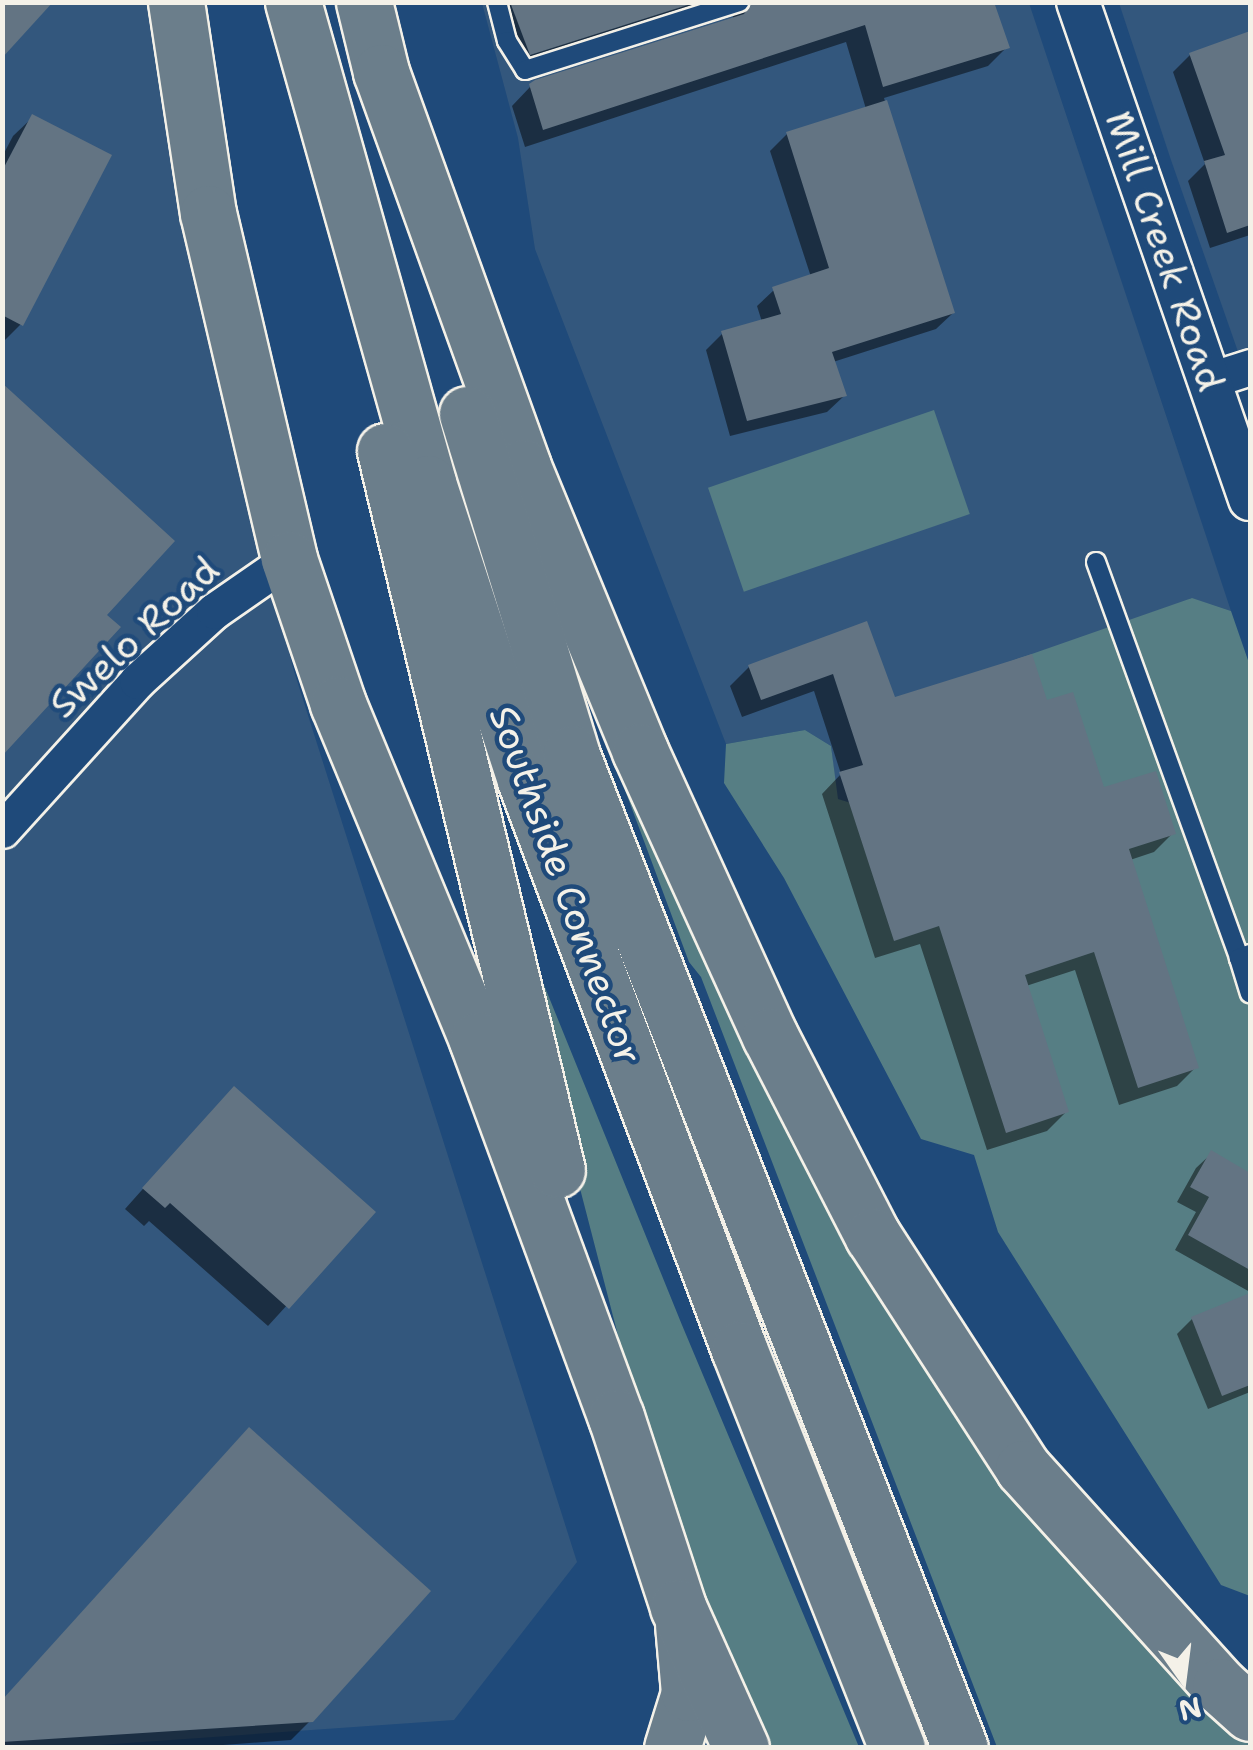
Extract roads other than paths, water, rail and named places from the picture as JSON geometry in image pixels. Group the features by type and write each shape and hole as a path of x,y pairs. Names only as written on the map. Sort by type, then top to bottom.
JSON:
{"highway":[{"path":"176,2 208,213 289,559 338,704 477,1040 616,1417 678,1607 741,1748"},
{"path":"292,2 348,286 410,564 616,1417"},
{"name":"Southside Connector","path":"292,2 428,483 525,780 818,1556 897,1748"},
{"path":"364,2 381,72 523,467 640,751 770,1036 873,1236 1023,1468 1220,1686 1250,1713"},
{"name":"Southside Connector","path":"381,72 428,286 571,753 960,1748"},
{"path":"672,1748 686,1712 690,1678 678,1607"}],"street":[{"name":"Mill Creek Road","path":"1078,2 1250,499"},
{"path":"1210,380 1250,367"},
{"name":"Swelo Road","path":"2,830 138,681 214,611 289,559"}],"lane":[{"path":"497,2 508,42 524,70 740,2"},
{"path":"1096,562 1245,956 1250,993"}]}
